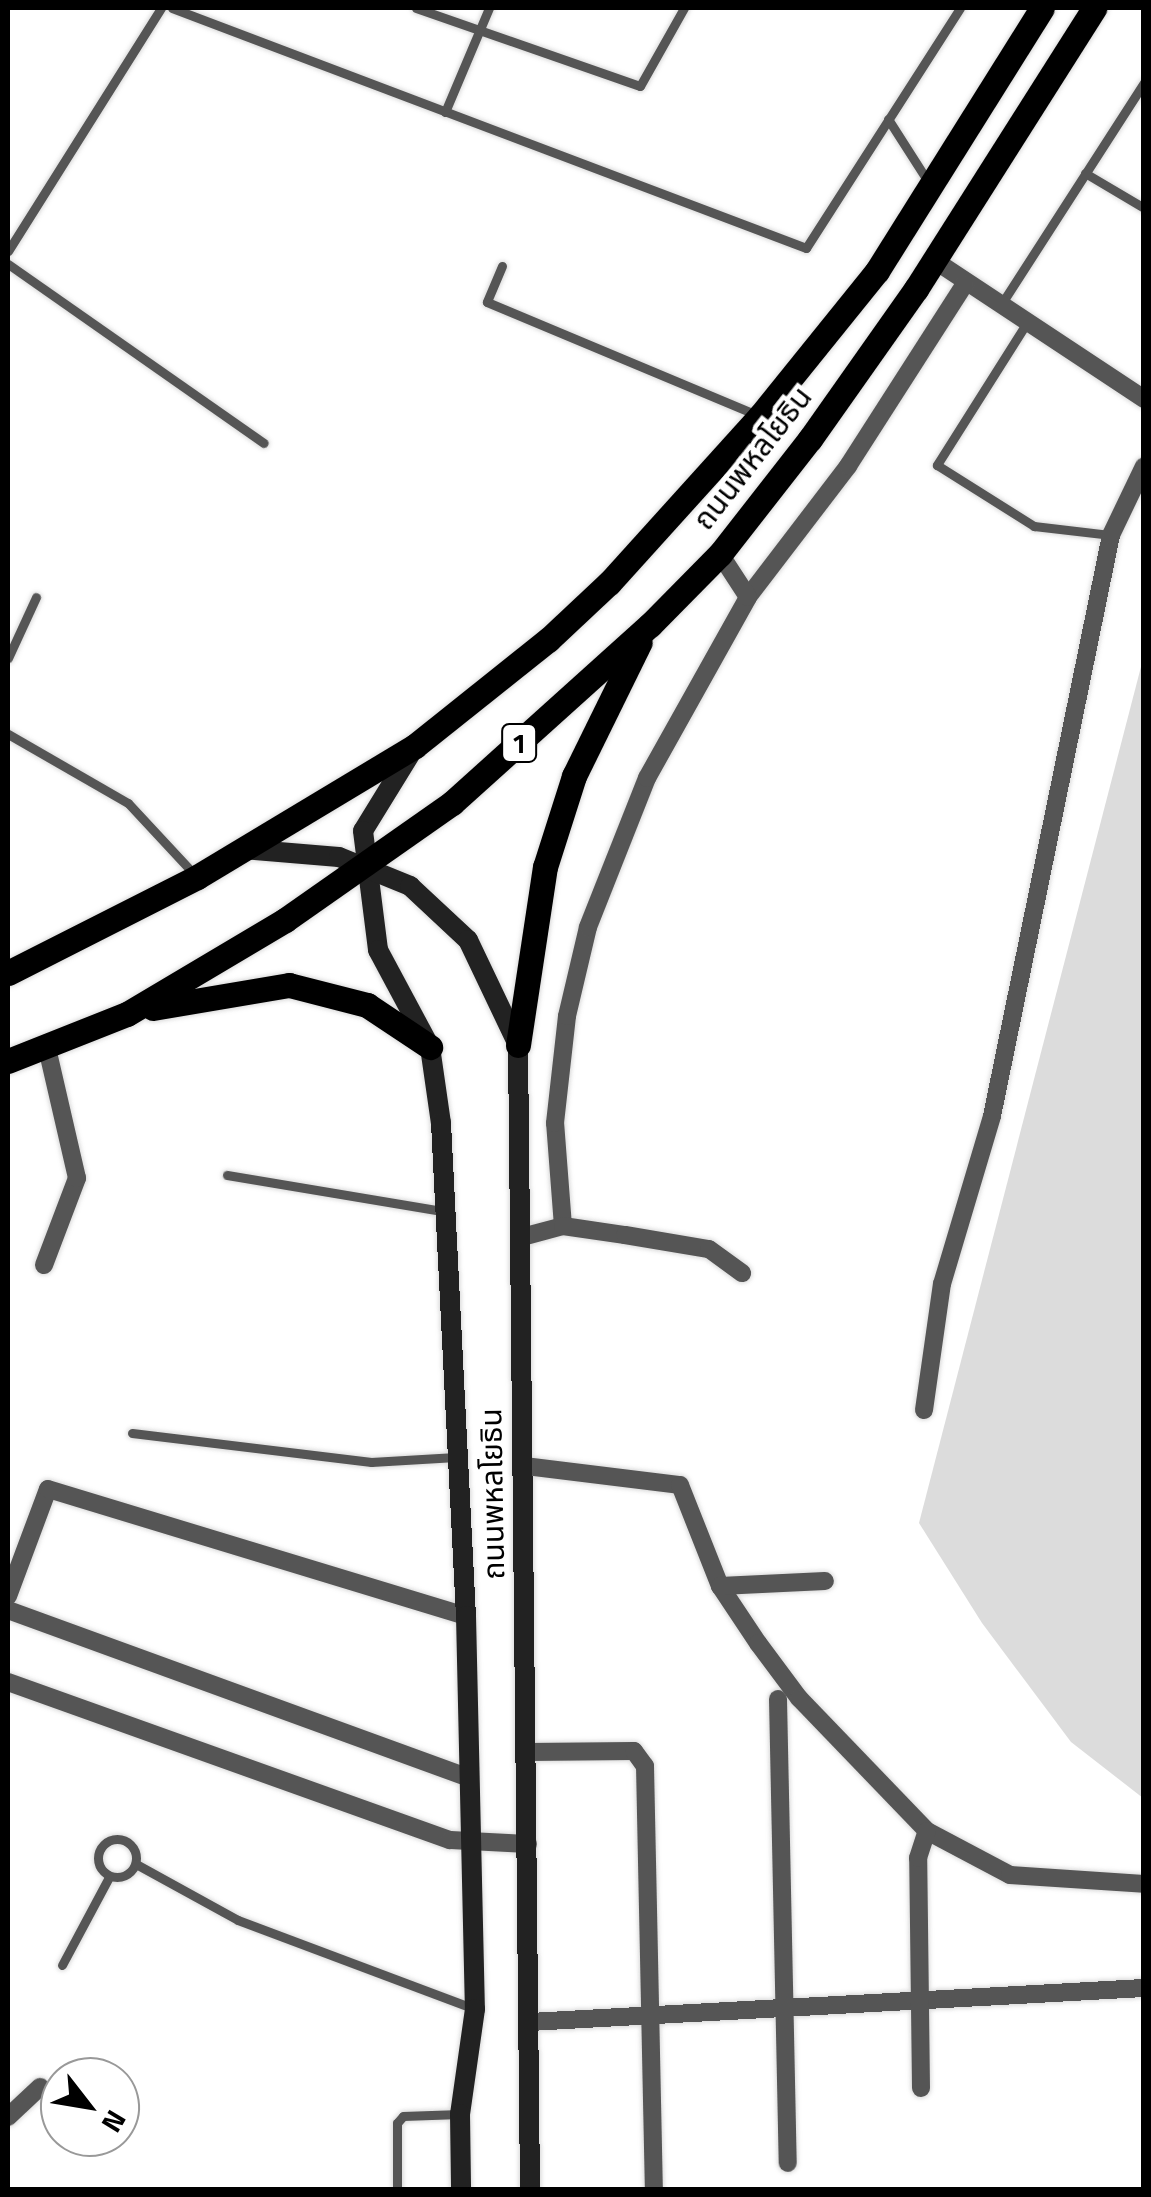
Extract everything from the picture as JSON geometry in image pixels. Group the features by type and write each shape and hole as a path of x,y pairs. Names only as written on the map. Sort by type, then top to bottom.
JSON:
{"main road":[{"name":"ถนนพหลโยธิน","path":"8,973 196,876 415,746 610,583 760,416 876,271 1042,8"},
{"name":"ถนนพหลโยธิน","path":"8,1061 127,1014 364,864 452,803 650,625 720,554 810,439 934,260 1094,8"},
{"path":"518,1045 546,866 568,794 650,625"},
{"name":"ถนนพหลโยธิน","path":"415,746 363,830 364,864 378,950 430,1048 441,1123 442,1211 466,1616 474,2009 460,2114 461,2190"},
{"name":"ถนนพหลโยธิน","path":"244,849 364,864 410,886 468,940 518,1045 530,2190"},
{"path":"127,1014 216,992 289,985 367,1005 430,1048"}],"street":[{"path":"934,260 1144,399"},
{"path":"563,1226 555,1123 567,1016 588,928 647,778 748,597 848,466 965,284"},
{"path":"924,1410 942,1284 992,1116 1111,535 1144,466"},
{"path":"720,554 748,597"},
{"path":"44,1265 77,1178 46,1044"},
{"path":"522,1237 563,1226 708,1249 742,1272"},
{"path":"525,1466 680,1484 720,1586 799,1698 927,1832 1010,1875 1144,1884"},
{"path":"8,1596 48,1489 466,1616"},
{"path":"720,1586 825,1582"},
{"path":"8,1610 469,1778"},
{"path":"8,1682 470,1845 528,1844"},
{"path":"778,1699 788,2163"},
{"path":"527,1752 611,1748 642,1756 654,2190"},
{"path":"922,2088 916,1998 918,1858 927,1832"},
{"path":"530,2022 649,2019 787,2003 1144,1988"},
{"path":"8,2117 40,2087"}],"lane":[{"path":"8,250 161,8"},
{"path":"172,8 806,248 960,8"},
{"path":"416,8 640,86 684,8"},
{"path":"445,112 489,8"},
{"path":"1000,306 1144,83"},
{"path":"888,119 932,186"},
{"path":"1085,173 1144,208"},
{"path":"8,264 264,443"},
{"path":"502,266 487,302 760,416"},
{"path":"1026,324 937,465 1034,526 1111,535"},
{"path":"8,658 36,596"},
{"path":"8,734 128,803 196,876"},
{"path":"227,1174 442,1211"},
{"path":"132,1433 371,1462 456,1458"},
{"path":"109,1877 98,1862 110,1840 129,1843 136,1864 238,1920 474,2009"},
{"path":"109,1877 124,1876 136,1864"},
{"path":"62,1965 109,1877"},
{"path":"396,2190 397,2123 404,2116 460,2114"}],"shaded area":[{"path":"1143,659 1143,1798 1071,1742 982,1623 919,1523"}]}
